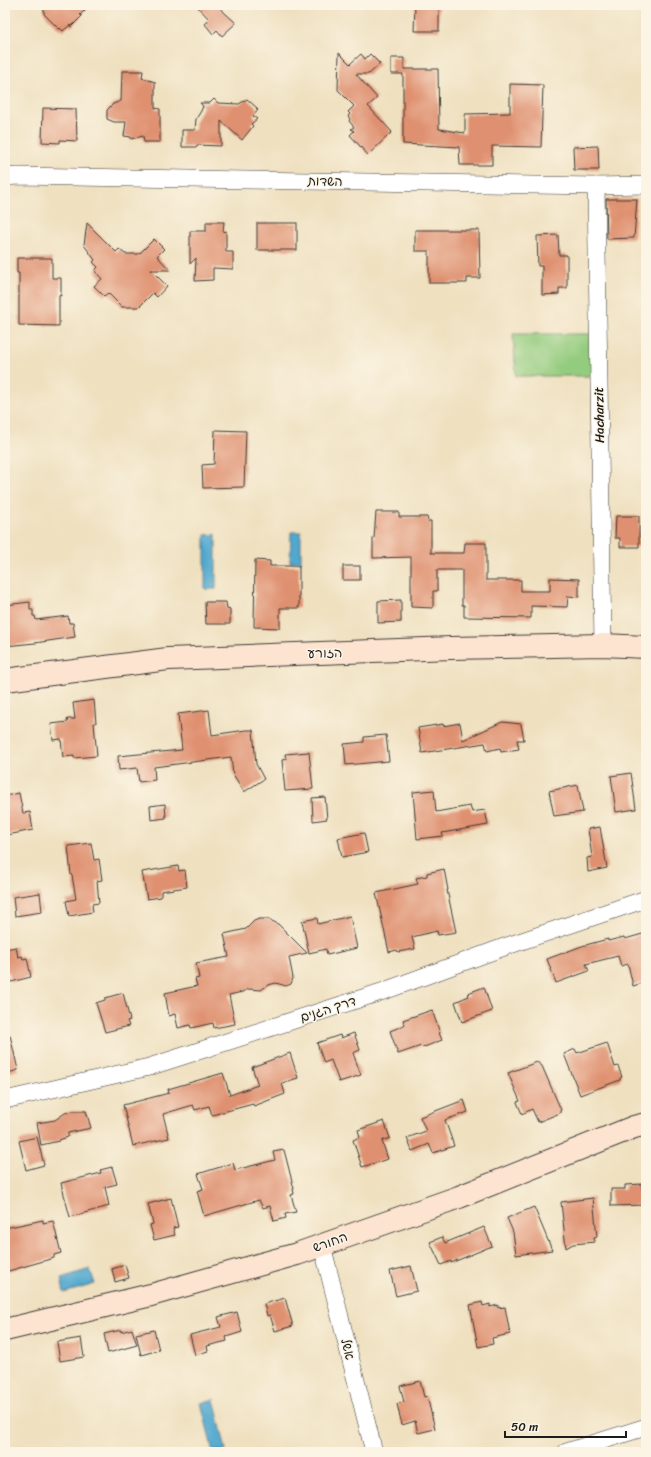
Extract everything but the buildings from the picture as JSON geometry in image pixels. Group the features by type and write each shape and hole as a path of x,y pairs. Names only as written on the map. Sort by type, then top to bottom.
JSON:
{"street":[{"name":"השדות","path":"5,177 34,176 596,186 646,185"},
{"name":"Hacharzit","path":"596,186 603,645"},
{"name":"הזורע","path":"5,680 168,659 443,648 603,645 646,647"},
{"name":"דרך הגנים","path":"5,1100 149,1067 384,991 507,946 646,899"},
{"name":"החורש","path":"5,1330 151,1295 297,1254 459,1197 634,1127 646,1124"},
{"name":"אשל","path":"322,1245 374,1452"},
{"path":"566,1452 646,1427"}],"green space":[{"path":"513,334 593,334 594,376 516,376"}],"water":[{"path":"291,532 301,532 301,562 290,562"},
{"path":"216,534 216,589 205,589 205,535"},
{"path":"90,1269 95,1284 64,1293 61,1278"},
{"path":"214,1399 226,1450 213,1452 201,1403"}]}
